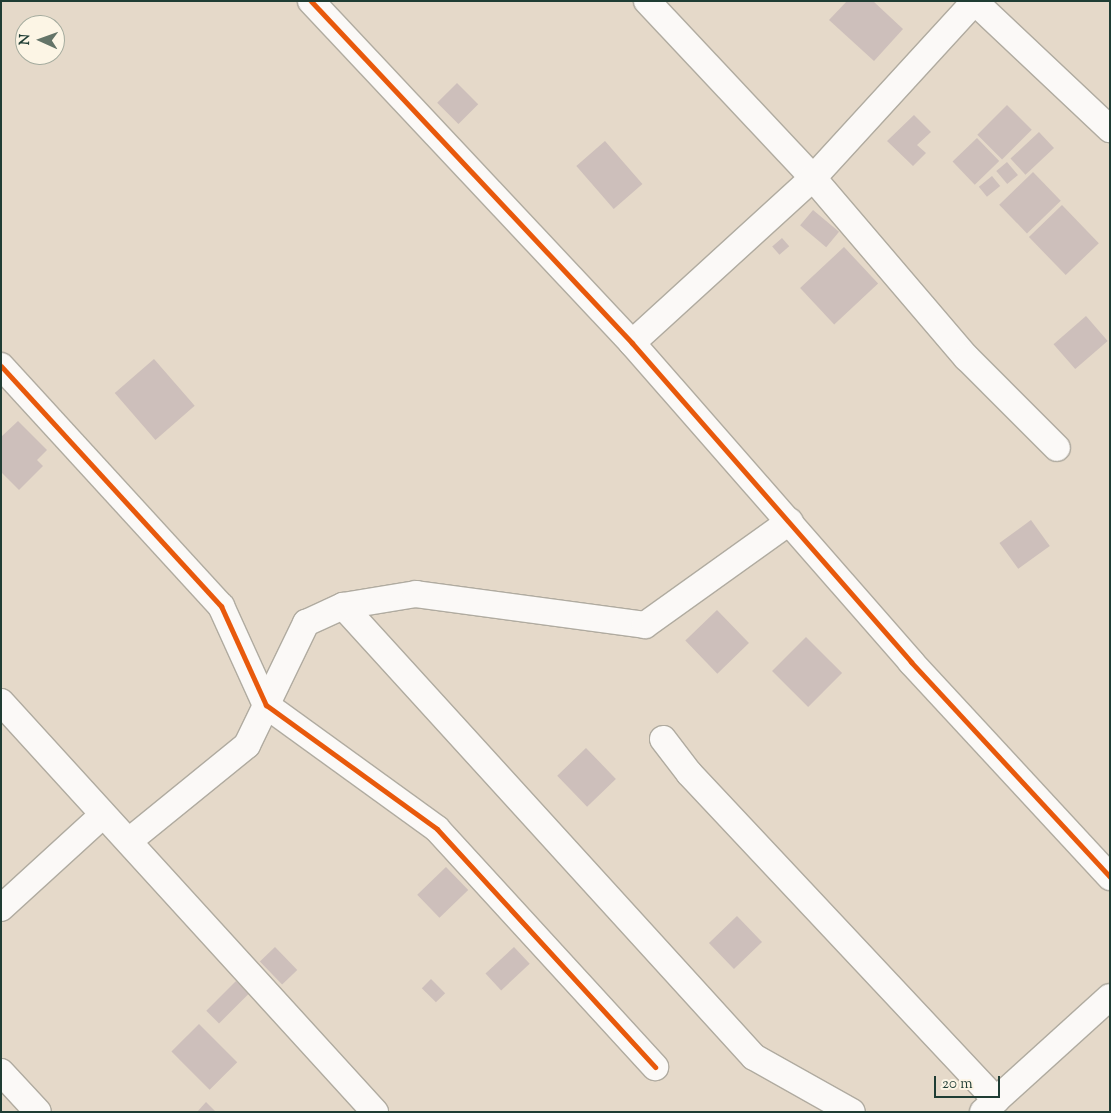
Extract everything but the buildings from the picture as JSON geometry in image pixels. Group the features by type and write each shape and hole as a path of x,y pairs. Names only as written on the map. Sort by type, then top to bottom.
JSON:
{"street":[{"path":"311,1 632,343 790,521 910,662 1110,877"},
{"path":"647,1 813,178 967,358 1057,448"},
{"path":"632,343 813,178 975,2 1110,129"},
{"path":"1,366 221,606 266,705 437,829 655,1067"},
{"path":"129,841 247,745 306,623 344,606 416,594 645,625 790,521"},
{"path":"344,606 754,1057 852,1112"},
{"path":"1,702 375,1112"},
{"path":"663,739 701,786 989,1106 1110,997"},
{"path":"1,908 103,815"},
{"path":"1,1072 38,1112"}],"cycle path":[{"path":"311,1 632,343 911,662 1110,877"},
{"path":"1,366 221,606 266,705 437,829 655,1067"}]}
